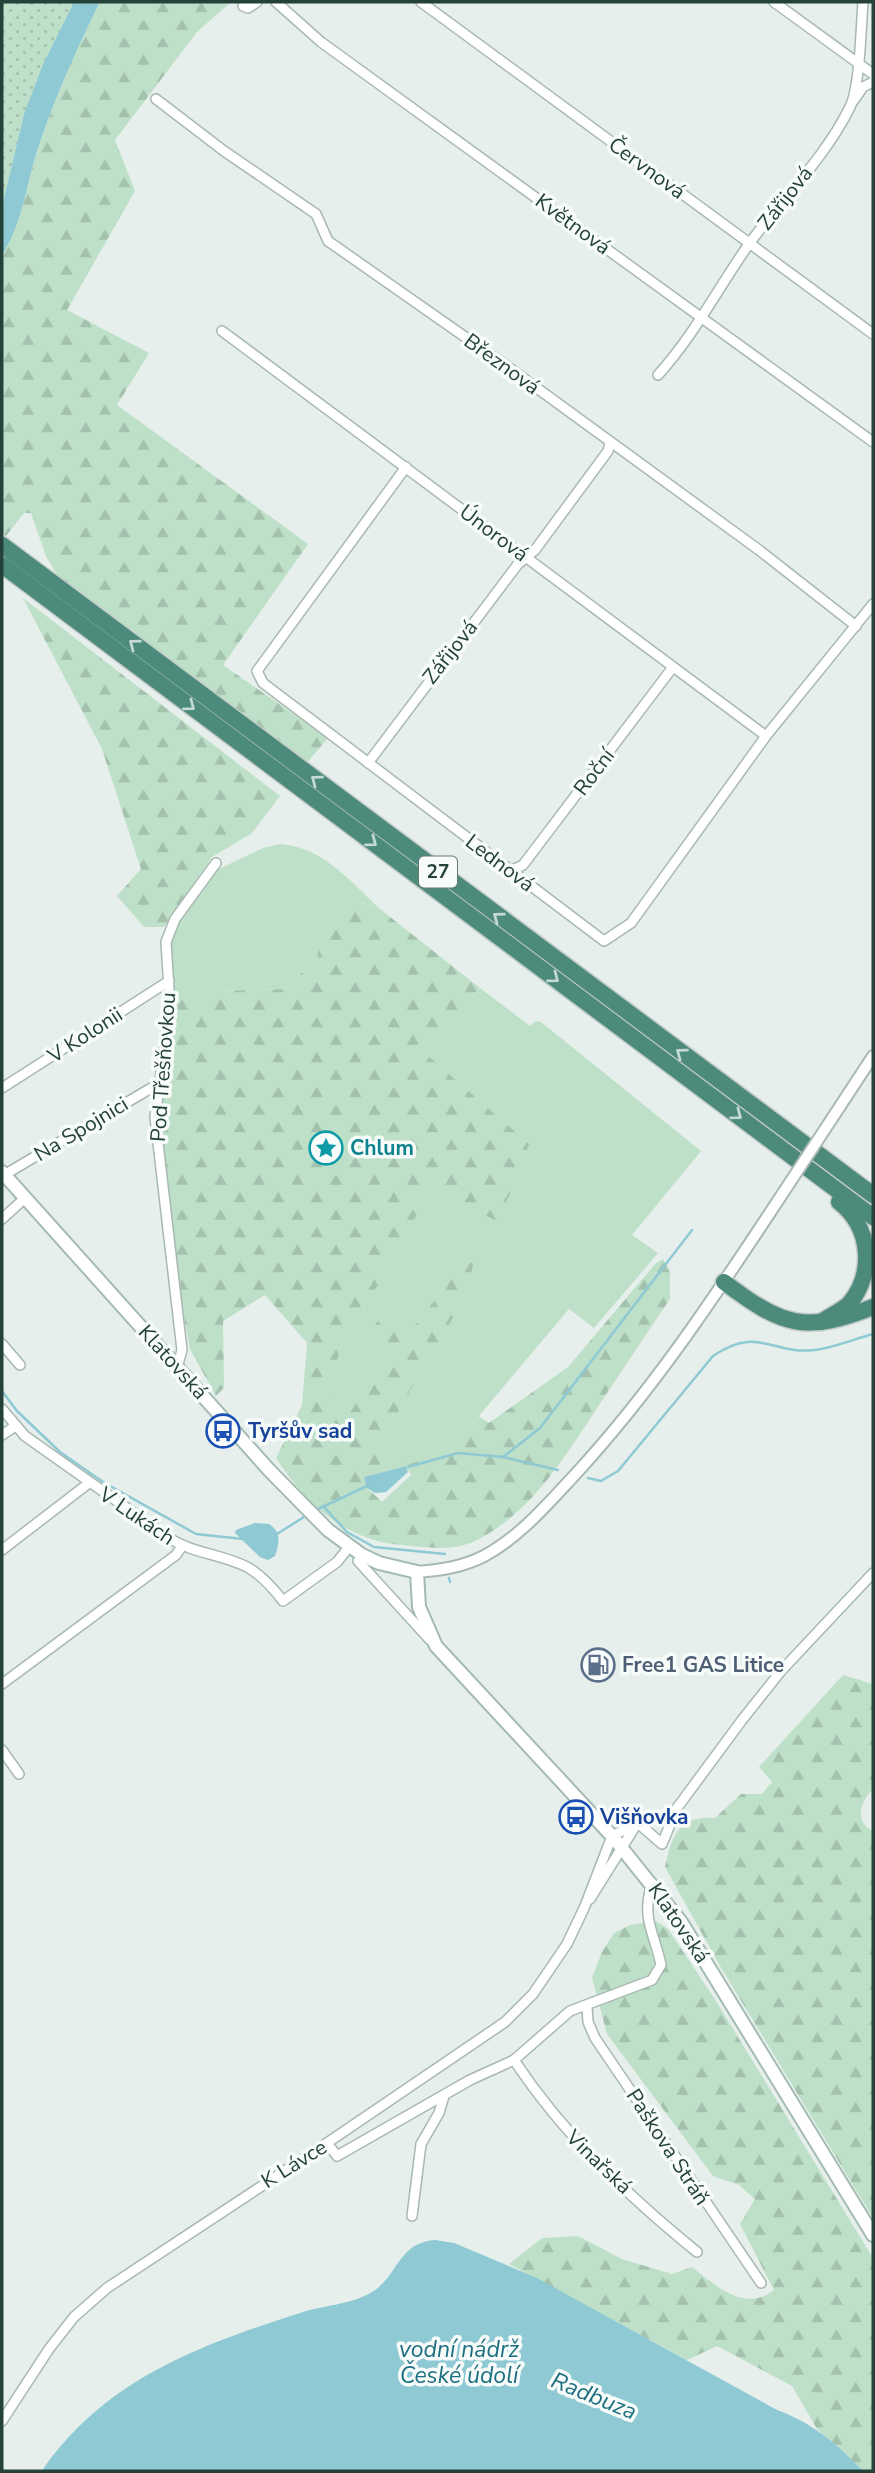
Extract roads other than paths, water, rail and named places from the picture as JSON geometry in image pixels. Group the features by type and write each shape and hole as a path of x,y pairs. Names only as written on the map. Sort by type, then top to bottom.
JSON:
{"highway":[{"name":"27","path":"3,546 873,1195"},
{"name":"27","path":"2,565 873,1217"},
{"path":"706,1072 738,1086 856,1174 873,1182"},
{"path":"787,1153 810,1179 849,1211 862,1228 869,1250 868,1272 858,1293 842,1310 821,1322"},
{"path":"724,1282 781,1318 803,1323 834,1323 873,1307"}],"main road":[{"name":"Klatovská","path":"3,1173 310,1512 349,1547 379,1563 417,1572 423,1620 436,1646 612,1836 681,1922 873,2235"}],"street":[{"path":"243,6 248,8 257,2"},
{"name":"Květnová","path":"276,2 330,49 873,442"},
{"name":"Červnová","path":"421,2 873,334"},
{"path":"774,2 873,74"},
{"name":"Zářijová","path":"659,374 698,327 702,316 750,242 820,153 852,105 863,2"},
{"path":"852,105 863,87 873,82"},
{"name":"Březnová","path":"156,99 224,151 316,214 328,240 759,550 856,626"},
{"name":"Únorová","path":"222,331 766,736"},
{"name":"Zářijová","path":"368,763 421,689 526,556 536,550 608,451 610,443"},
{"name":"Lednová","path":"406,467 257,671 263,683 604,941 631,923 766,736 873,604"},
{"name":"Roční","path":"510,871 523,865 673,667"},
{"name":"Pod Třešňovkou","path":"177,1367 182,1350 173,1289 169,1228 157,1155 158,1084 170,1006 165,965 169,935 175,919 216,863"},
{"name":"V Kolonii","path":"2,1088 169,981"},
{"path":"417,1572 444,1570 470,1562 496,1549 519,1532 616,1431 724,1282 873,1056"},
{"name":"Na Spojnici","path":"3,1173 158,1084"},
{"path":"2,1219 25,1198"},
{"path":"2,1343 20,1365"},
{"name":"V Lukách","path":"2,1409 14,1427 89,1483 182,1546 245,1566 257,1573 283,1601 337,1562 349,1547"},
{"path":"2,1435 14,1427"},
{"path":"2,1550 89,1483"},
{"path":"2,1684 176,1555 182,1546"},
{"name":"Klatovská","path":"358,1561 436,1646"},
{"path":"612,1836 638,1823 662,1844 677,1808 781,1671 873,1573"},
{"path":"2,1751 19,1774"},
{"name":"K Lávce","path":"585,1906 638,1823"},
{"name":"K Lávce","path":"2,2421 49,2349 74,2317 107,2288 505,2022 533,1994 566,1944 585,1906 612,1836"},
{"path":"327,2143 337,2155 470,2080 514,2060 570,2011 587,2007 652,1980 662,1965 648,1930 646,1906 652,1883"},
{"name":"Paškova Stráň","path":"587,2007 588,2022 595,2038 761,2283"},
{"name":"Vinařská","path":"514,2060 566,2131 666,2227 697,2252"},
{"path":"412,2216 421,2144 439,2113 444,2096"}],"water":[{"path":"74,2 100,2 52,108 20,215 2,255 2,207 24,114 43,64"},
{"path":"406,1466 408,1472 386,1492 375,1493 366,1487 364,1477"},
{"path":"255,1523 269,1524 278,1534 275,1556 268,1560 260,1557 235,1533 236,1530"},
{"name":"vodní nádrž České údolí","path":"435,2240 454,2243 535,2277 777,2410 802,2421 834,2443 863,2471 42,2471 67,2439 94,2412 157,2370 226,2338 309,2310 364,2296 381,2286 413,2247"}],"waterway":[{"path":"503,1457 540,1428 692,1230"},
{"path":"588,1478 601,1481 618,1471 713,1356 729,1347 754,1342 787,1349 814,1350 873,1334"},
{"path":"2,1391 17,1411 60,1452 103,1482 196,1534 243,1539"},
{"path":"408,1467 458,1453 503,1457 558,1470"},
{"path":"316,1510 367,1486"},
{"path":"323,1506 347,1532 374,1547 445,1554"},
{"path":"277,1534 307,1515"},
{"path":"449,1578 450,1582"}],"place":[{"name":"Chlum","path":"326,1148"},
{"name":"Tyršův sad","path":"223,1431"},
{"name":"Free1 GAS Litice","path":"598,1665"},
{"name":"Višňovka","path":"576,1817"}],"water label":[{"name":"Radbuza","path":"594,2396"}]}
